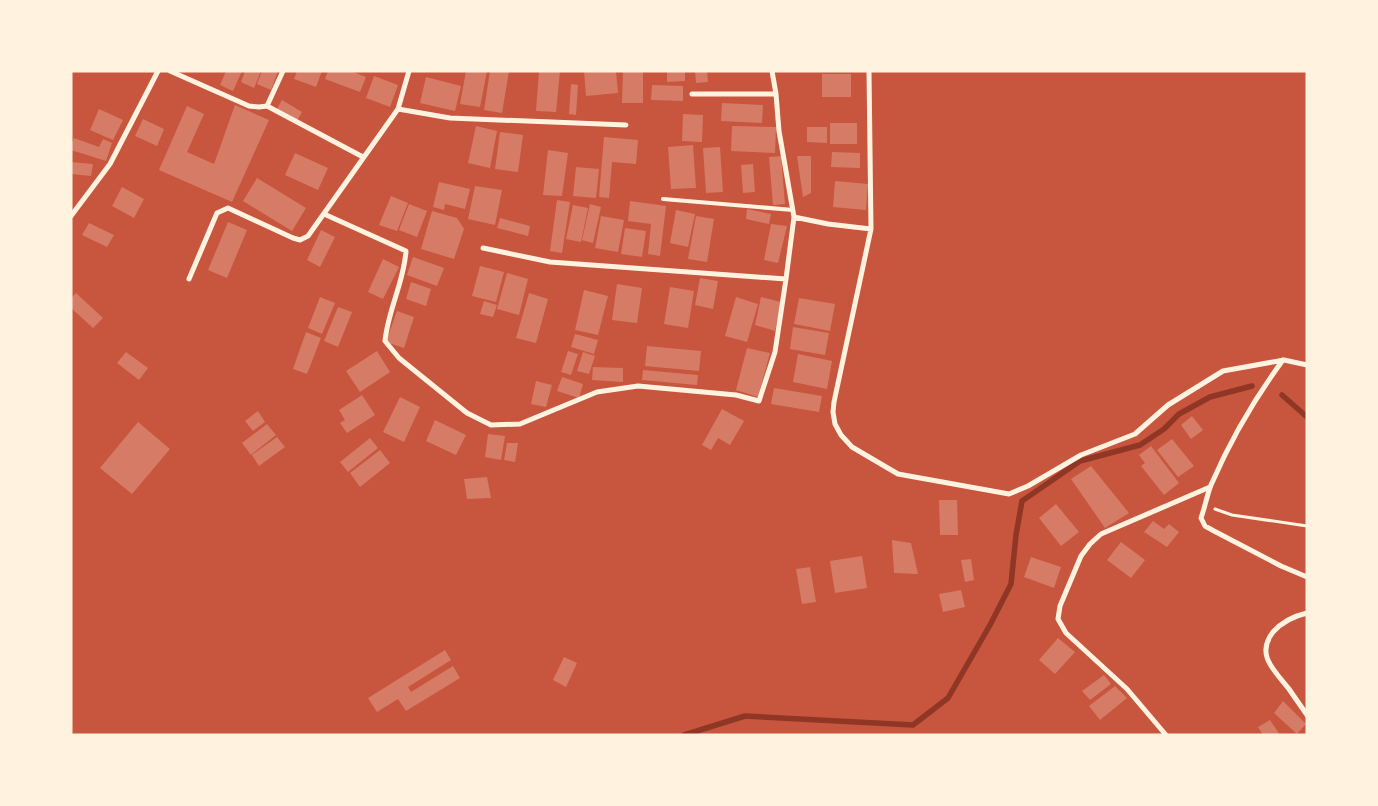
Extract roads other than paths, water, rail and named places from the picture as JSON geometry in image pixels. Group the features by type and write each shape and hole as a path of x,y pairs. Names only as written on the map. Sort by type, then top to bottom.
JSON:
{"street":[{"path":"71,216 110,164 158,71"},
{"path":"170,71 250,106 266,106 363,157"},
{"path":"266,106 283,71"},
{"path":"189,279 218,213 228,208 293,238 300,240 308,236 398,110 409,71"},
{"path":"324,214 406,251 405,263 387,324 385,341 399,358 467,412 491,425 520,424 597,392 638,386 736,395 759,401 775,352 794,217 779,131 772,71"},
{"path":"869,71 871,229 833,412 835,424 841,435 852,447 898,474 1009,494 1028,486 1080,455 1135,434 1168,405 1224,371 1284,360 1307,366"},
{"path":"692,94 776,94"},
{"path":"398,110 450,118 626,125"},
{"path":"794,217 828,224 871,229"},
{"path":"483,248 550,262 786,279"},
{"path":"1284,360 1271,376 1226,454 1210,487 1206,505 1200,518 1205,526 1307,577"},
{"path":"1166,735 1127,690 1066,633 1058,619 1060,606 1081,556 1101,534 1210,487"},
{"path":"1307,614 1297,615 1276,629 1268,639 1266,654 1272,669 1290,690 1307,715"}],"lane":[{"path":"663,199 793,210"}],"waterway":[{"path":"684,735 745,716 913,725 948,698 1011,584 1022,501 1080,461 1140,445 1164,429 1179,414 1210,397 1252,386"},
{"path":"1282,395 1307,417"}]}
